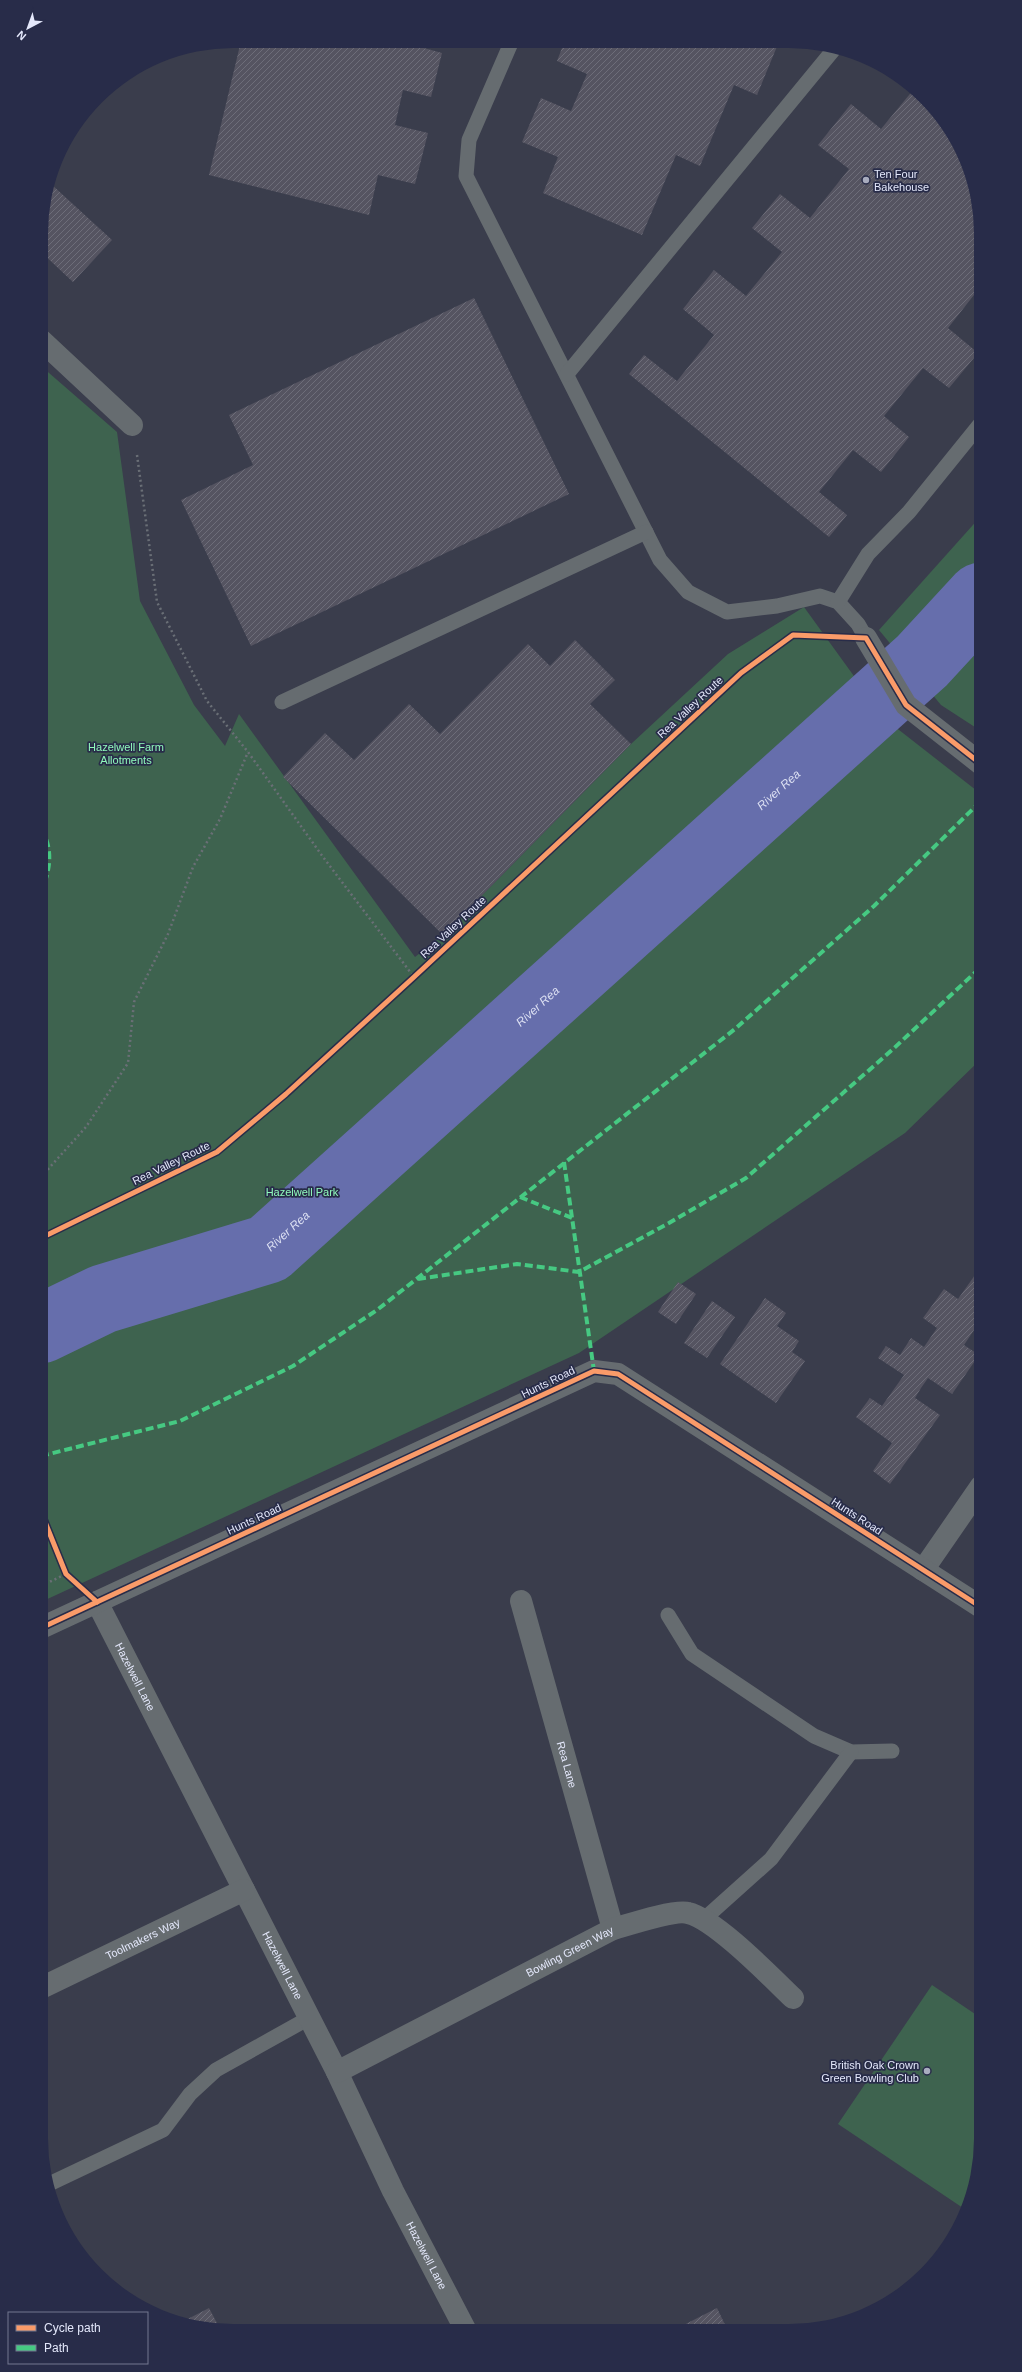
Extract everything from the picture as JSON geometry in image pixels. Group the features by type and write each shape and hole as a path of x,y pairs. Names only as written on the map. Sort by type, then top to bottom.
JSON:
{"street":[{"path":"48,347 132,425"},
{"path":"866,638 906,705 974,758"},
{"name":"Hunts Road","path":"48,1625 594,1371 618,1374 974,1603"},
{"path":"923,1570 974,1496"},
{"name":"Rea Lane","path":"521,1600 613,1929"},
{"name":"Hazelwell Lane","path":"97,1602 337,2072 393,2191 462,2324"},
{"name":"Toolmakers Way","path":"48,1985 244,1890"},
{"name":"Bowling Green Way","path":"337,2072 613,1929 645,1919 688,1912 717,1928 793,1998"}],"lane":[{"path":"509,48 469,140 466,176 660,560 688,592 727,612 777,606 820,596 838,602 858,624 866,638"},
{"path":"567,374 831,53"},
{"path":"838,602 868,554 909,512 974,432"},
{"path":"282,702 646,532"},
{"path":"668,1615 692,1654 814,1736 851,1752 892,1751"},
{"path":"703,1920 771,1859 851,1752"},
{"path":"53,2182 163,2130 190,2094 216,2070 309,2018"}],"path":[{"path":"132,425 157,602 207,701 248,752 323,857 414,977"},
{"path":"48,1169 86,1128 128,1062 134,1002 168,934 193,867 220,819 248,752"},
{"path":"63,1567 66,1574 97,1602"},
{"path":"48,1583 66,1574"}],"green space":[{"name":"Hazelwell Park","path":"48,372 117,432 140,601 194,705 225,746 239,714 415,957 443,935 631,744 728,654 804,607 885,719 974,789 974,1066 905,1133 579,1353 48,1599"},
{"path":"974,524 974,726 941,705 879,630"},
{"name":"British Oak Crown Green Bowling Club","path":"932,1985 974,2013 974,2151 968,2187 961,2207 838,2124"}],"building":[{"path":"239,48 424,48 442,53 431,97 403,90 395,125 428,133 415,184 378,175 369,215 209,175"},
{"path":"562,48 776,48 757,95 734,85 700,166 676,155 642,235 543,193 558,157 522,142 541,98 571,111 587,74 557,61"},
{"path":"910,93 936,120 960,162 968,185 974,221 974,295 948,328 974,350 974,358 949,388 923,368 884,416 909,437 881,472 853,450 819,492 847,515 829,537 629,374 644,355 677,381 714,335 683,309 714,270 746,296 782,252 752,228 780,194 810,218 849,169 818,145 851,104 881,129"},
{"path":"54,187 112,240 73,282 48,259 48,221"},
{"path":"474,298 569,494 251,646 181,500 253,465 229,415"},
{"path":"575,640 615,680 590,704 631,744 443,935 283,777 325,733 354,760 409,704 440,734 528,644 550,666"},
{"path":"974,1276 974,1330 964,1345 974,1352 974,1362 952,1394 928,1378 921,1388 915,1398 940,1415 890,1484 873,1471 892,1443 856,1417 870,1398 882,1406 904,1375 878,1358 886,1346 900,1355 911,1338 924,1347 937,1328 923,1318 944,1289 958,1299"},
{"path":"678,1282 696,1294 676,1324 658,1312"},
{"path":"765,1298 786,1313 777,1326 799,1341 792,1352 805,1361 776,1403 720,1364"},
{"path":"712,1301 735,1317 707,1358 684,1343"},
{"path":"209,2308 217,2323 209,2322 189,2319"},
{"path":"717,2308 725,2324 686,2324"}],"waterway":[{"name":"River Rea","path":"48,1326 103,1299 268,1249 922,661 974,605"}],"marked path":[{"path":"48,1454 180,1421 293,1366 377,1310 735,1029 874,906 974,808"},
{"path":"48,844 48,868"},
{"path":"418,1279 517,1264 579,1272 669,1223 746,1178 892,1050 974,974"},
{"path":"564,1162 594,1371"},
{"path":"520,1197 572,1218"}],"cycle path":[{"name":"Rea Valley Route","path":"48,1235 217,1152 286,1094 414,977 741,673 793,635 866,638 906,705 974,758"},
{"path":"48,1625 594,1371 618,1374 974,1603"},
{"path":"48,1529 66,1574 97,1602"}],"place":[{"name":"Ten Four Bakehouse","path":"866,180"},
{"name":"British Oak Crown Green Bowling Club","path":"927,2071"}],"park label":[{"name":"Hazelwell Farm Allotments","path":"126,753"}]}
